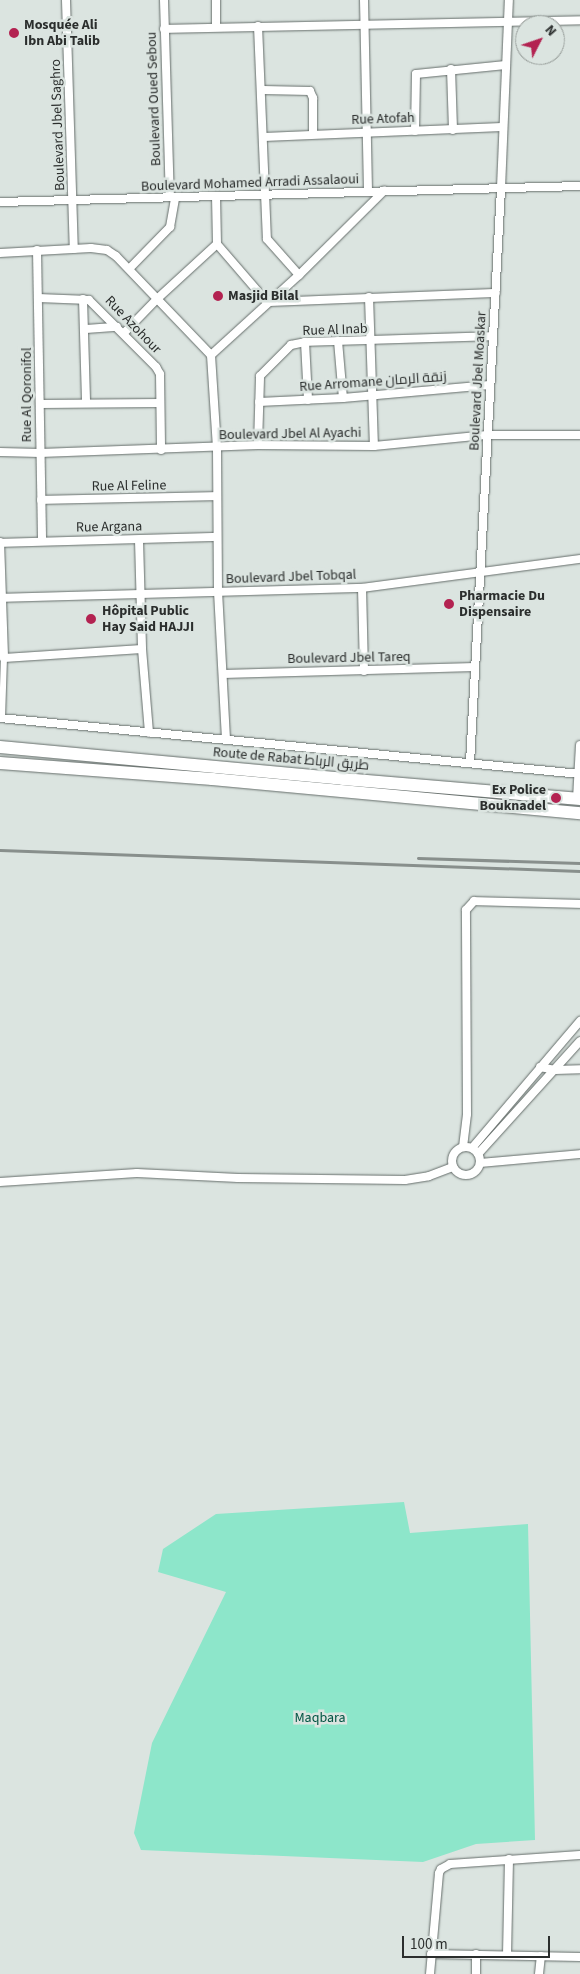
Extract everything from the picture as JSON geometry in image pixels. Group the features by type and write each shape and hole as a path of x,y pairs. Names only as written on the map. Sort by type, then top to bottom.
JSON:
{"main road":[{"name":"Route de Rabat طريق الرباط","path":"0,747 333,779 578,799"},
{"name":"Route de Rabat طريق الرباط","path":"0,763 212,779 580,812"}],"street":[{"name":"Boulevard Jbel Saghro","path":"66,0 74,249"},
{"name":"Boulevard Oued Sebou","path":"129,269 170,227 172,198 164,0"},
{"path":"216,0 216,27"},
{"path":"364,0 368,192"},
{"name":"Boulevard Jbel Moaskar","path":"470,763 489,385 496,293 509,0"},
{"path":"164,29 365,23 580,20"},
{"path":"258,26 263,90 267,239 299,276"},
{"path":"415,131 415,75 421,72 506,65"},
{"path":"451,69 452,130"},
{"path":"263,90 310,90 313,98 313,134"},
{"name":"Rue Atofah","path":"264,137 502,127"},
{"name":"Boulevard Mohamed Arradi Assalaoui","path":"0,202 580,186"},
{"path":"211,355 299,276 384,191"},
{"path":"216,196 216,244 268,302"},
{"path":"124,333 216,244"},
{"path":"0,253 37,250 107,250 129,269 211,355 217,448 218,592 226,739"},
{"name":"Rue Al Qoronifol","path":"37,250 42,541"},
{"path":"268,302 496,293"},
{"path":"369,297 374,395 374,446"},
{"name":"Rue Azohour","path":"38,298 83,298 94,303 124,333 160,374 161,450"},
{"path":"83,298 86,329 86,403"},
{"path":"86,329 117,327"},
{"name":"Rue Al Inab","path":"258,445 260,376 291,346 305,342 338,340 370,341 493,336"},
{"path":"338,340 343,398"},
{"path":"305,342 308,400"},
{"name":"Rue Arromane زنقة الرمان","path":"259,402 343,398 489,385"},
{"path":"40,404 160,403"},
{"name":"Boulevard Jbel Al Ayachi","path":"0,452 161,450 258,445 374,446 487,435 580,434"},
{"name":"Rue Al Feline","path":"41,500 217,496"},
{"name":"Rue Argana","path":"0,542 217,537"},
{"path":"139,540 139,594 149,733"},
{"path":"0,542 4,658 1,718 579,774"},
{"name":"Boulevard Jbel Tobqal","path":"1,598 362,588 580,559"},
{"path":"362,588 364,671"},
{"path":"4,658 142,649"},
{"name":"Boulevard Jbel Tareq","path":"223,674 475,667"},
{"path":"578,799 580,745"},
{"path":"468,1147 466,910 474,901 580,904"},
{"path":"468,1147 478,1154 480,1163 476,1170 468,1174 460,1173 453,1167 453,1154 468,1147 580,1021"},
{"path":"478,1154 580,1041"},
{"path":"540,1067 555,1070 580,1069"},
{"path":"480,1163 580,1154"},
{"path":"0,1182 137,1173 238,1178 405,1180 429,1176 453,1167"},
{"path":"430,1974 439,1873 441,1869 450,1864 580,1855"},
{"path":"507,1955 509,1860"},
{"path":"431,1954 580,1957"},
{"path":"476,1954 476,1974"},
{"path":"539,1974 541,1956"}],"green space":[{"name":"Maqbara","path":"404,1502 410,1533 528,1524 535,1840 476,1844 423,1862 141,1850 134,1833 152,1743 226,1592 158,1572 163,1549 216,1514"}],"railway":[{"path":"0,850 580,871"},
{"path":"418,858 580,863"}],"place":[{"name":"Mosquée Ali Ibn Abi Talib","path":"14,33"},
{"name":"Masjid Bilal","path":"218,296"},
{"name":"Pharmacie Du Dispensaire","path":"449,604"},
{"name":"Hôpital Public Hay Said HAJJI","path":"91,619"},
{"name":"Ex Police Bouknadel","path":"556,798"}]}
